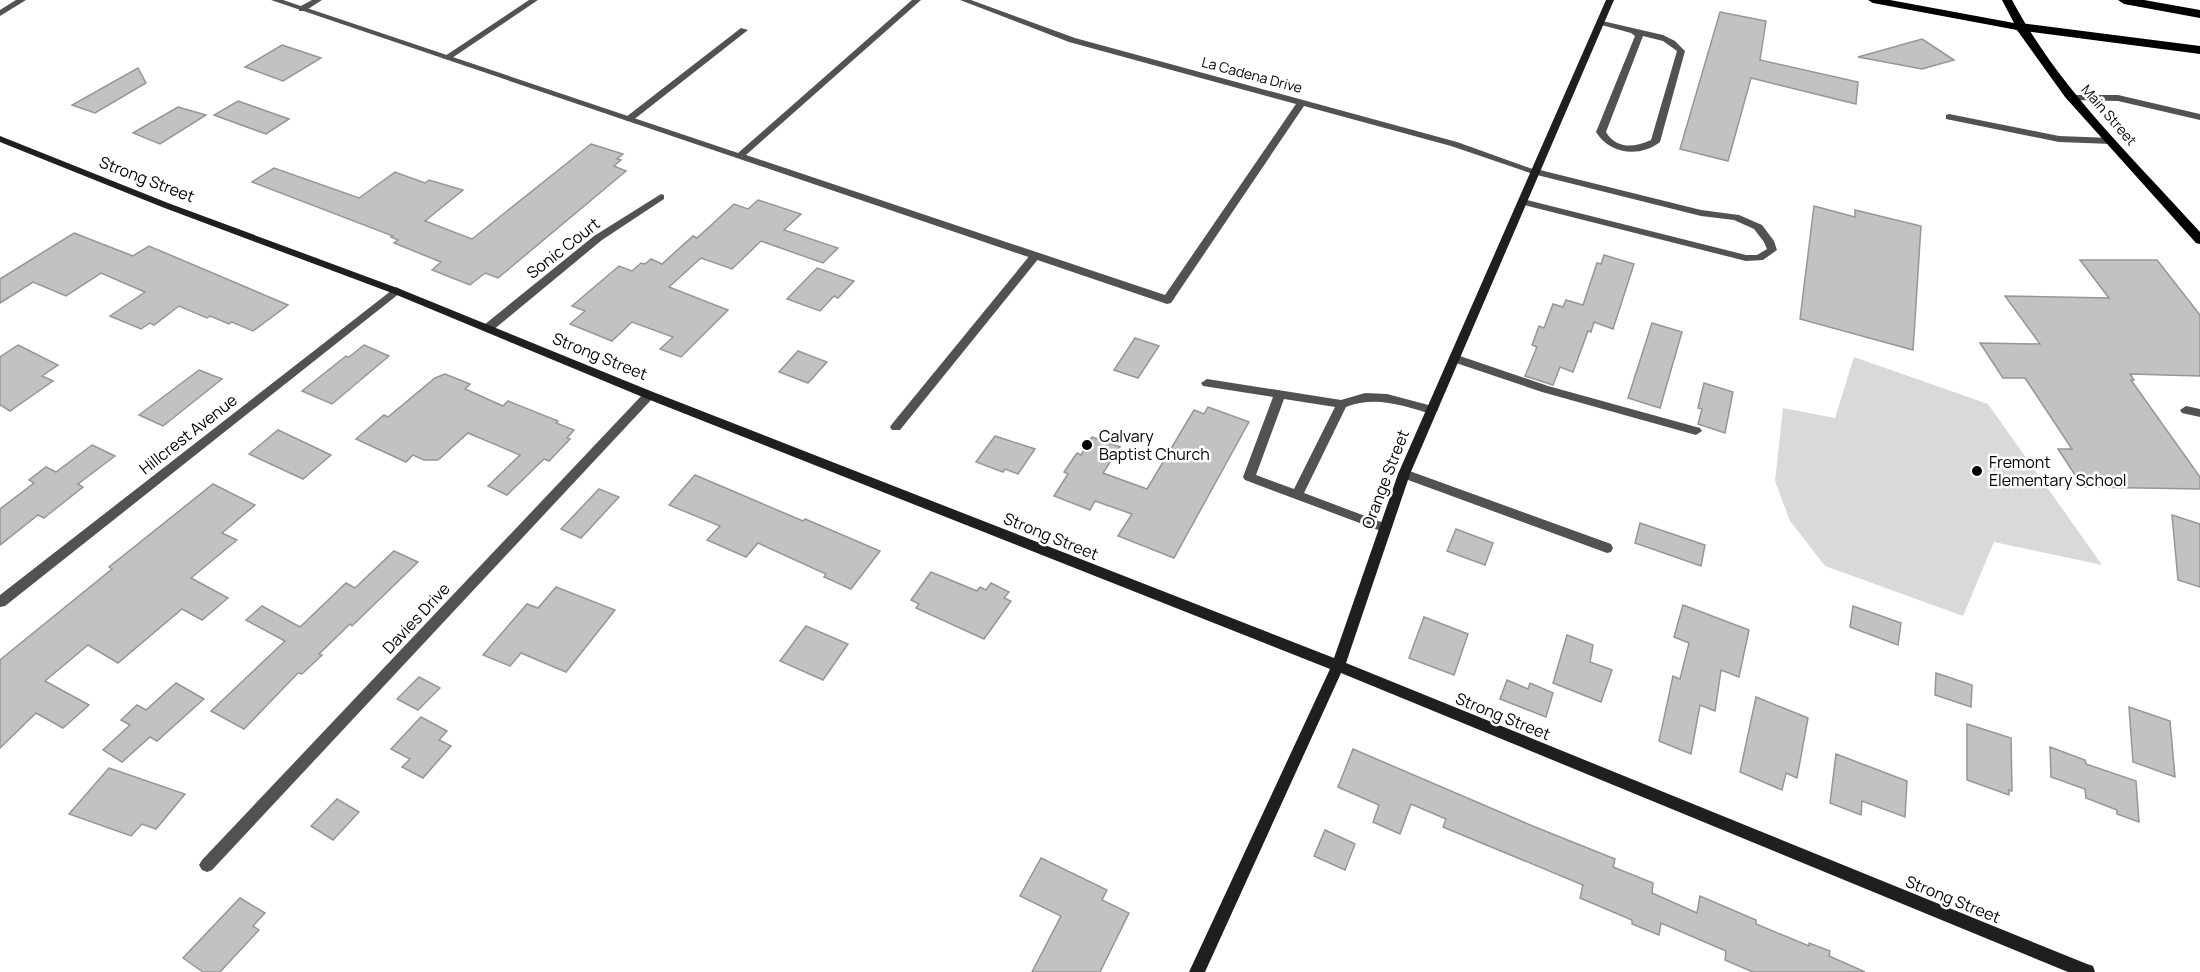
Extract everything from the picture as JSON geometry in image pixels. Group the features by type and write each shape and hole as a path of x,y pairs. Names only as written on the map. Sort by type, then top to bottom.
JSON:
{"highway":[{"path":"2124,0 2200,14"},
{"path":"2020,27 2200,50"}],"main road":[{"path":"1873,0 2020,27"},
{"name":"Main Street","path":"2007,0 2020,27 2073,98 2200,240"}],"street":[{"path":"0,14 22,0"},
{"path":"275,0 1167,300 1302,103"},
{"path":"302,9 318,0"},
{"path":"446,58 534,0"},
{"path":"740,156 917,0"},
{"name":"La Cadena Drive","path":"964,0 1072,40 1454,144 1536,172 1701,213 1736,217 1758,227 1769,241 1772,250 1760,258 1746,258 1523,202"},
{"name":"Orange Street","path":"1197,972 1338,666 1404,474 1610,0"},
{"path":"1600,22 1665,39 1681,51 1655,142 1645,148 1630,149 1614,147 1605,141 1600,132 1639,36 1634,31"},
{"path":"629,119 744,30"},
{"path":"2073,98 2118,98 2200,117"},
{"path":"1949,117 2059,140 2111,141"},
{"name":"Strong Street","path":"0,139 165,205 396,291 650,395 1338,666 2087,972"},
{"name":"Sonic Court","path":"488,328 598,238 661,197"},
{"path":"896,427 1035,256"},
{"name":"Hillcrest Avenue","path":"0,602 396,291"},
{"path":"1454,358 1546,389 1696,431"},
{"path":"1207,383 1342,404 1358,396 1373,396 1432,410"},
{"path":"1280,394 1249,477 1385,528"},
{"name":"Davies Drive","path":"207,864 650,395"},
{"path":"1297,494 1342,404"},
{"path":"2186,410 2200,413"},
{"path":"1404,474 1607,548"}],"shaded area":[{"path":"1854,357 1988,404 2102,565 1994,542 1963,616 1825,566 1790,521 1775,481 1783,408 1835,418"}],"building":[{"path":"1720,12 1766,21 1760,60 1858,82 1856,104 1751,78 1728,161 1680,149"},
{"path":"1922,39 1954,60 1922,69 1858,57"},
{"path":"282,45 321,58 283,81 245,67"},
{"path":"138,68 146,83 95,113 72,105"},
{"path":"238,101 289,119 266,134 214,115"},
{"path":"178,107 206,115 160,144 133,133"},
{"path":"591,144 623,154 617,159 621,160 614,166 626,171 498,278 485,273 470,285 432,270 441,262 394,243 398,240 391,237 393,236 252,182 274,168 359,198 395,172 425,183 429,180 463,190 425,221 472,239"},
{"path":"758,200 801,214 784,230 838,248 823,263 761,241 732,269 701,258 669,287 728,310 681,357 660,349 673,337 632,322 612,341 570,324 585,311 572,306 619,266 632,271 641,263 645,264 651,259 662,264 693,236 697,238 734,204 748,209"},
{"path":"1814,206 1855,217 1855,210 1921,226 1913,350 1800,319"},
{"path":"74,233 133,256 149,246 288,305 253,331 232,322 229,324 210,316 207,318 179,306 154,325 150,323 141,329 110,316 145,292 101,273 66,296 33,282 0,303 0,279"},
{"path":"1604,255 1634,264 1613,329 1594,322 1591,332 1588,331 1573,372 1560,367 1553,385 1525,376 1537,347 1532,345 1539,326 1544,328 1553,304 1563,307 1566,300 1583,305 1597,263 1601,264"},
{"path":"2080,260 2157,260 2200,315 2200,376 2130,374 2134,380 2131,380 2200,477 2200,489 2083,487 2058,449 2072,449 2025,378 2003,378 1980,343 2040,344 2005,296 2109,298"},
{"path":"817,268 854,281 838,298 834,296 820,311 787,299"},
{"path":"1652,323 1682,332 1660,408 1628,398"},
{"path":"1135,338 1159,346 1138,378 1114,370"},
{"path":"18,345 58,365 42,376 53,381 10,411 0,405 0,357"},
{"path":"364,345 389,356 332,404 302,391 346,356 349,357"},
{"path":"798,351 827,362 808,383 779,372"},
{"path":"199,370 222,379 163,426 139,415"},
{"path":"445,374 470,384 465,389 503,406 508,401 558,421 556,423 574,430 567,438 570,439 549,461 544,459 507,495 488,486 520,455 468,433 438,460 424,460 413,455 406,462 356,439 384,415 388,417 435,378"},
{"path":"1704,383 1733,392 1725,433 1698,424 1702,409 1698,408"},
{"path":"1208,407 1249,422 1174,558 1118,536 1132,514 1095,501 1090,510 1054,496 1068,474 1064,472 1077,453 1081,455 1092,437 1120,447 1103,473 1147,489 1194,410 1204,414"},
{"path":"278,430 331,455 303,479 249,454"},
{"path":"995,436 1035,449 1018,474 1005,469 1003,472 976,462"},
{"path":"92,445 115,456 78,484 83,487 44,518 38,515 0,545 0,509 34,483 29,480 46,467 56,472"},
{"path":"695,475 880,551 851,589 824,577 826,574 758,543 746,557 707,540 720,526 669,505"},
{"path":"213,484 255,505 222,533 237,540 191,578 228,598 202,620 182,609 118,663 88,645 45,681 89,705 63,728 36,713 0,748 0,660 112,569 109,567"},
{"path":"599,489 619,497 581,538 561,529"},
{"path":"2172,515 2200,524 2200,587 2178,580"},
{"path":"1640,523 1705,545 1701,566 1635,543"},
{"path":"1456,529 1493,543 1485,565 1447,551"},
{"path":"394,551 418,562 352,626 350,624 302,674 298,673 244,729 211,711 285,641 246,620 262,606 300,627 346,583 355,588"},
{"path":"931,572 977,591 980,587 986,590 991,583 1009,592 1004,598 1011,601 984,639 916,608 919,604 911,600"},
{"path":"556,587 615,610 566,672 521,653 510,666 483,655 527,604 538,608"},
{"path":"1683,605 1749,630 1739,677 1721,670 1715,711 1700,705 1691,754 1659,741 1673,676 1680,679 1689,643 1674,637"},
{"path":"1853,606 1901,623 1898,645 1850,627"},
{"path":"1424,617 1468,634 1454,675 1409,658"},
{"path":"806,626 848,644 823,680 780,661"},
{"path":"1567,635 1593,645 1590,662 1612,670 1601,702 1553,683"},
{"path":"1936,673 1972,685 1971,707 1935,695"},
{"path":"419,677 440,688 418,710 397,699"},
{"path":"1507,680 1528,689 1530,683 1553,693 1546,717 1500,699"},
{"path":"176,683 204,699 157,741 150,737 122,762 103,750 130,725 121,720 137,705 146,710"},
{"path":"1756,697 1808,718 1797,778 1786,773 1782,790 1740,772"},
{"path":"2129,707 2170,721 2175,777 2133,762"},
{"path":"421,717 447,731 439,740 451,746 423,778 402,767 410,759 391,749"},
{"path":"1967,724 2011,738 2012,791 2009,790 2009,795 1967,780"},
{"path":"2050,747 2085,760 2086,764 2136,781 2139,822 2117,814 2117,810 2086,798 2085,789 2051,777"},
{"path":"1353,749 1615,859 1613,867 1653,883 1652,893 1697,913 1700,896 1756,920 1756,924 1809,946 1809,943 1830,951 1829,956 1865,972 1753,972 1725,960 1726,951 1661,923 1659,935 1632,924 1632,920 1580,898 1583,885 1443,827 1446,819 1411,804 1400,834 1373,822 1379,805 1338,787"},
{"path":"1836,754 1907,781 1905,817 1862,801 1861,815 1830,803"},
{"path":"109,768 185,794 156,829 142,824 131,836 69,814"},
{"path":"337,799 359,812 333,840 311,826"},
{"path":"1325,830 1355,844 1345,870 1314,856"},
{"path":"1041,858 1107,890 1102,900 1129,913 1100,972 1032,972 1061,916 1020,896"},
{"path":"240,898 265,913 253,926 259,930 220,972 203,972 183,958"}],"place":[{"name":"Calvary Baptist Church","path":"1087,445"},
{"name":"Fremont Elementary School","path":"1977,471"}]}
